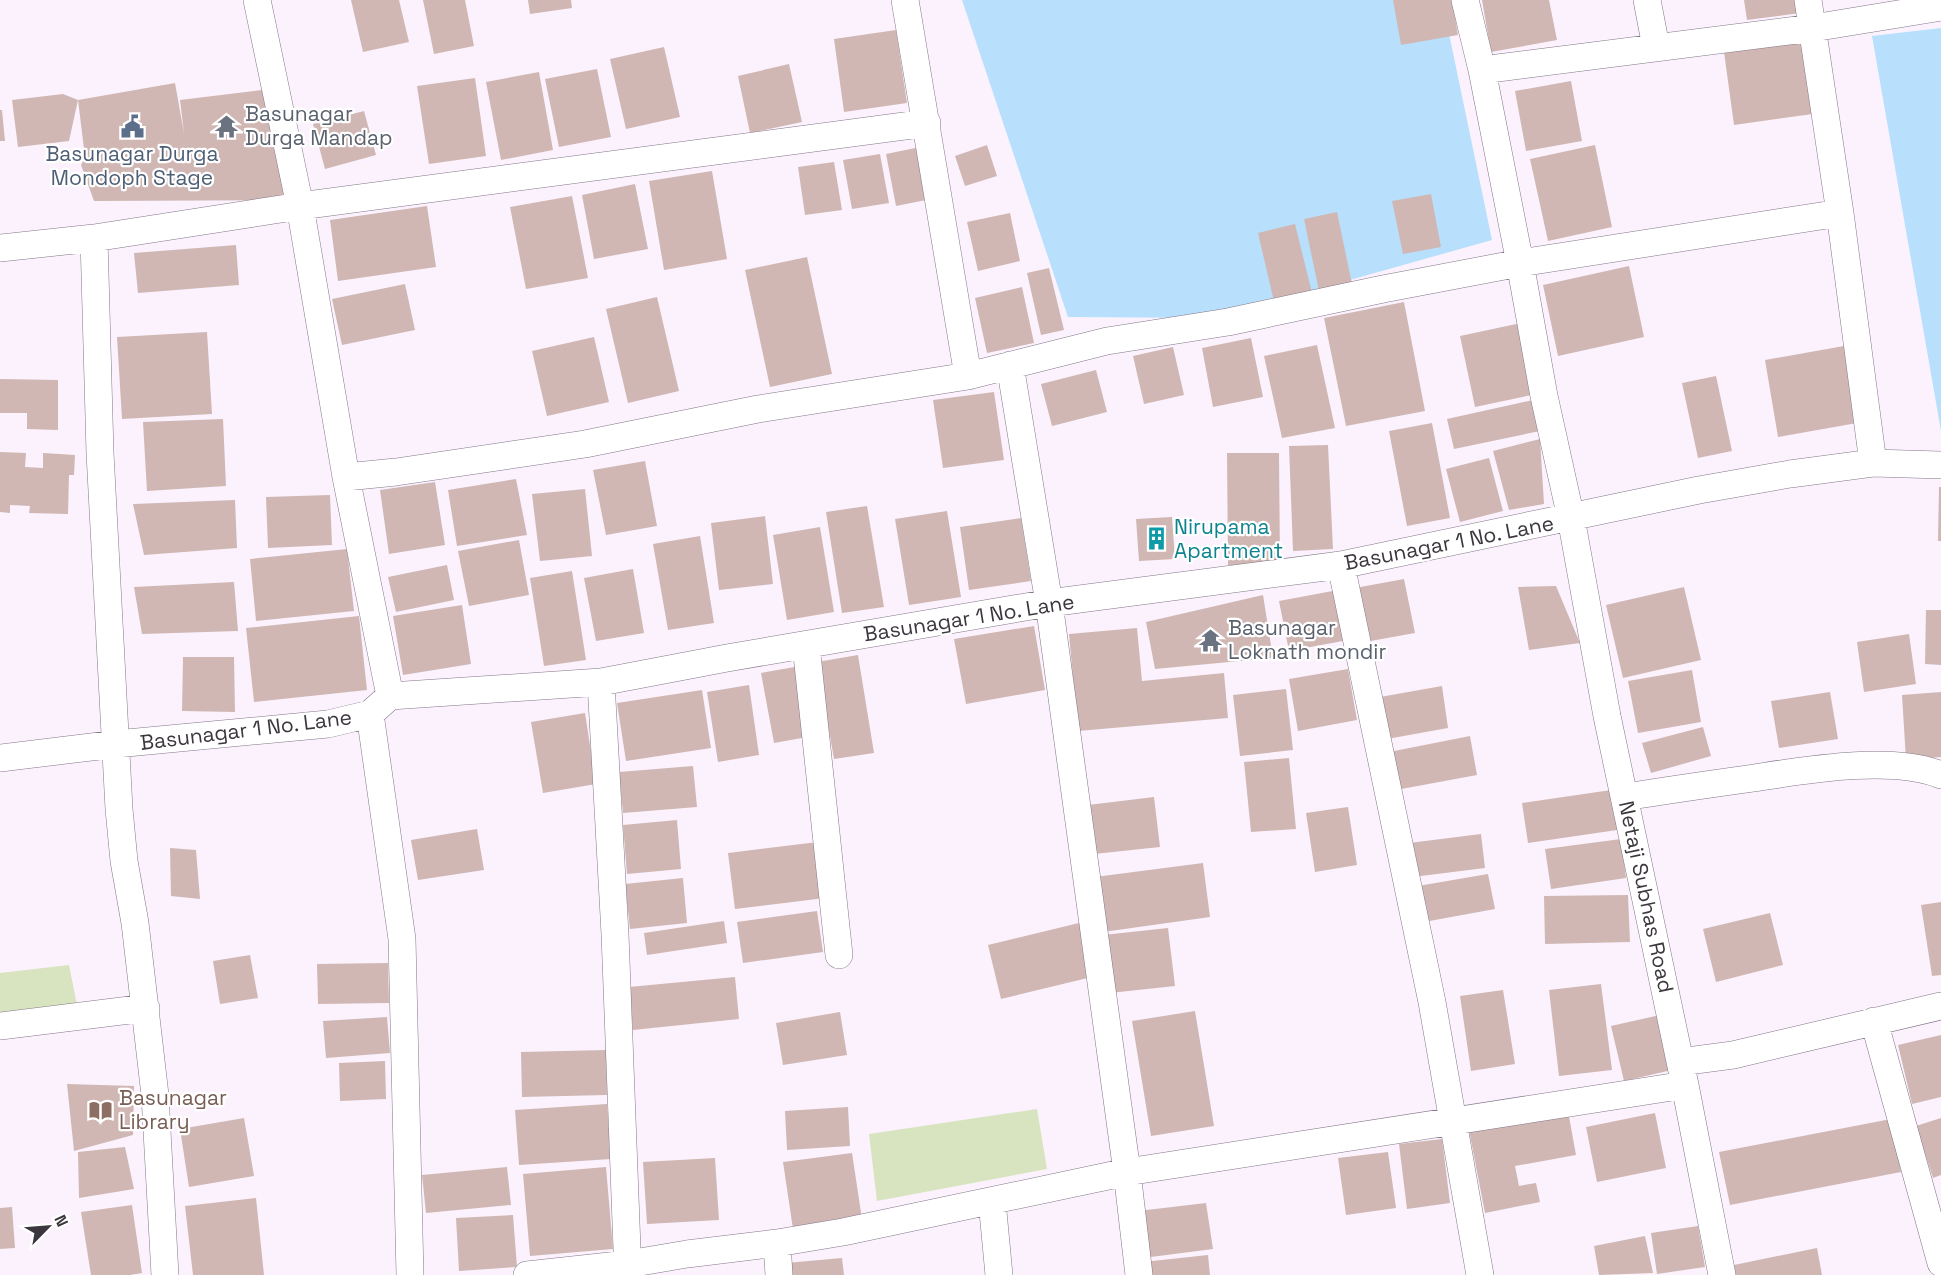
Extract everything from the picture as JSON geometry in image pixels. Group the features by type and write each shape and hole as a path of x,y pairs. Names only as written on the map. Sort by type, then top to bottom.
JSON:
{"street":[{"path":"257,0 300,206 346,477 390,696"},
{"path":"905,0 968,376"},
{"name":"Netaji Subhas Road","path":"1465,0 1482,70 1544,396 1571,518 1607,716 1683,1073 1722,1275"},
{"path":"1647,0 1656,47"},
{"path":"1808,0 1840,213 1873,463"},
{"path":"1482,70 1813,28 1941,7"},
{"path":"0,248 94,238 300,206 927,123"},
{"path":"346,477 396,472 585,444 758,409 968,376 1107,341 1228,322 1372,291 1520,263 1840,213"},
{"path":"94,238 100,453 118,810 135,923 155,1095 165,1275"},
{"path":"1010,364 1049,603 1127,1172 1138,1275"},
{"name":"Basunagar 1 No. Lane","path":"0,758 116,744 328,724 370,714 390,696 601,682 1049,603 1341,565 1454,540 1790,474 1873,463 1941,465"},
{"path":"1341,565 1432,1002 1480,1275"},
{"path":"806,645 839,955"},
{"path":"601,682 615,934 628,1270"},
{"path":"370,714 402,939 410,1275"},
{"path":"1626,797 1813,769 1855,765 1920,769 1941,775"},
{"path":"527,1275 628,1270 687,1254 843,1232 1127,1172 1454,1120 1683,1073 1733,1055 1941,1006"},
{"path":"0,1026 146,1008"},
{"path":"1874,1021 1941,1263"},
{"path":"992,1201 999,1275"},
{"path":"777,1243 779,1275"}],"green space":[{"path":"69,965 78,1010 0,1013 0,973"},
{"path":"1037,1109 1047,1169 877,1201 869,1134"}],"water":[{"path":"962,0 1442,0 1492,240 1215,318 1068,317"},
{"path":"1941,28 1941,431 1872,36"}],"building":[{"path":"351,0 399,0 409,42 363,52"},
{"path":"423,0 465,0 474,46 434,54"},
{"path":"528,0 571,0 572,8 530,14"},
{"path":"1393,0 1452,0 1458,35 1401,45"},
{"path":"1482,0 1549,0 1557,40 1491,52"},
{"path":"1744,0 1799,0 1800,13 1747,20"},
{"path":"896,30 907,103 844,112 834,39"},
{"path":"1810,41 1820,113 1734,125 1724,52"},
{"path":"664,47 680,117 626,129 610,59"},
{"path":"789,64 802,122 750,133 738,76"},
{"path":"597,69 611,137 559,147 545,79"},
{"path":"539,72 553,150 501,160 486,82"},
{"path":"475,78 486,156 429,164 417,86"},
{"path":"1571,81 1582,141 1526,151 1515,91"},
{"name":"Basunagar Durga Mandap","path":"175,83 184,133 180,100 262,90 286,200 94,201 81,165 85,157 78,100"},
{"path":"63,94 78,100 69,141 18,147 12,100"},
{"path":"0,110 2,110 5,141 0,141"},
{"path":"364,111 376,155 325,169 313,124"},
{"path":"987,145 997,176 965,186 955,156"},
{"path":"1595,145 1612,227 1548,241 1530,159"},
{"path":"925,146 936,198 896,206 886,154"},
{"path":"880,154 889,203 852,209 843,160"},
{"path":"834,162 842,210 805,215 798,167"},
{"path":"712,171 727,259 664,270 649,181"},
{"path":"635,184 648,249 594,259 582,195"},
{"path":"1431,194 1441,247 1403,254 1392,201"},
{"path":"572,196 588,278 526,289 510,207"},
{"path":"427,206 436,267 338,281 330,220"},
{"path":"1337,212 1352,284 1319,291 1304,219"},
{"path":"1010,213 1020,261 978,271 967,222"},
{"path":"1295,224 1313,297 1275,306 1258,233"},
{"path":"236,245 239,285 138,293 134,253"},
{"path":"807,257 832,374 770,387 745,270"},
{"path":"1629,266 1644,337 1558,356 1543,285"},
{"path":"1049,268 1064,330 1041,335 1027,273"},
{"path":"405,284 415,330 342,345 332,299"},
{"path":"1022,287 1034,343 987,353 975,298"},
{"path":"657,297 679,391 628,403 606,309"},
{"path":"1404,302 1425,411 1346,426 1324,318"},
{"path":"1521,323 1536,394 1475,407 1460,336"},
{"path":"207,332 212,414 122,419 117,337"},
{"path":"594,337 609,402 547,416 532,351"},
{"path":"1251,338 1263,397 1213,407 1202,348"},
{"path":"1317,345 1335,428 1282,438 1264,356"},
{"path":"1844,346 1857,423 1778,437 1765,360"},
{"path":"1173,347 1184,395 1144,404 1133,356"},
{"path":"1096,370 1107,412 1052,426 1041,384"},
{"path":"1716,376 1732,451 1698,458 1682,383"},
{"path":"0,379 58,380 58,430 27,429 27,413 0,413"},
{"path":"994,392 1004,460 943,468 933,400"},
{"path":"1533,400 1540,431 1454,449 1447,419"},
{"path":"223,419 226,486 147,491 143,422"},
{"path":"1432,423 1450,518 1407,526 1389,431"},
{"path":"1540,439 1544,504 1509,510 1493,451"},
{"path":"1328,445 1333,549 1293,551 1289,446"},
{"path":"0,452 26,453 25,467 43,468 43,453 75,455 74,475 69,475 68,514 29,513 30,506 10,505 10,513 0,512"},
{"path":"1227,453 1279,453 1280,564 1228,565"},
{"path":"1489,458 1503,511 1460,522 1446,469"},
{"path":"645,461 657,526 606,535 593,470"},
{"path":"516,479 527,535 457,546 448,490"},
{"path":"435,482 445,545 389,554 380,490"},
{"path":"1939,487 1941,487 1941,541 1938,541"},
{"path":"585,489 592,556 540,561 532,494"},
{"path":"330,495 332,545 268,548 266,497"},
{"path":"235,500 237,548 144,555 133,504"},
{"path":"867,506 884,607 842,613 826,512"},
{"path":"947,511 961,597 909,605 895,519"},
{"path":"765,516 773,584 719,590 711,523"},
{"name":"Nirupama Apartment","path":"1172,517 1175,559 1139,561 1136,519"},
{"path":"1021,518 1031,581 969,590 960,527"},
{"path":"820,527 834,612 787,620 773,535"},
{"path":"700,536 714,623 668,630 653,544"},
{"path":"519,540 529,595 469,606 458,551"},
{"path":"347,549 354,611 256,621 250,559"},
{"path":"447,565 454,600 396,612 388,577"},
{"path":"633,569 644,633 596,641 584,578"},
{"path":"572,571 586,660 544,666 530,578"},
{"path":"1404,579 1415,633 1365,642 1355,588"},
{"path":"234,582 238,631 142,634 134,587"},
{"path":"1556,586 1580,643 1529,650 1518,587"},
{"path":"1684,587 1701,660 1623,678 1606,605"},
{"path":"1338,590 1348,640 1289,651 1279,601"},
{"name":"Basunagar Loknath mondir","path":"1263,595 1273,658 1155,669 1146,622"},
{"path":"462,605 471,664 403,675 393,616"},
{"path":"1926,610 1941,610 1941,665 1925,664"},
{"path":"359,616 367,690 254,702 246,628"},
{"path":"1034,626 1045,690 966,704 954,639"},
{"path":"1137,628 1142,681 1224,673 1228,718 1078,731 1069,634"},
{"path":"1909,634 1916,684 1864,692 1857,642"},
{"path":"858,655 874,753 834,759 817,662"},
{"path":"183,657 234,657 235,712 182,711"},
{"path":"800,666 813,736 774,743 761,673"},
{"path":"1348,669 1357,720 1298,731 1289,679"},
{"path":"1692,670 1701,722 1638,733 1628,681"},
{"path":"749,685 759,755 718,762 707,692"},
{"path":"1442,686 1448,728 1387,739 1380,697"},
{"path":"1286,689 1293,750 1240,756 1233,695"},
{"path":"702,690 711,748 626,761 617,703"},
{"path":"1830,692 1838,739 1779,748 1771,701"},
{"path":"1941,692 1941,757 1906,760 1902,695"},
{"path":"585,713 596,784 543,793 531,722"},
{"path":"1703,727 1711,756 1651,773 1642,743"},
{"path":"1470,736 1477,775 1396,790 1389,752"},
{"path":"1289,758 1296,829 1251,832 1244,762"},
{"path":"693,766 697,807 623,813 619,772"},
{"path":"1618,789 1624,829 1528,843 1522,803"},
{"path":"1154,797 1160,847 1094,854 1088,805"},
{"path":"1348,807 1357,865 1315,872 1306,813"},
{"path":"677,820 681,869 627,874 623,825"},
{"path":"477,829 484,870 418,880 411,840"},
{"path":"1481,834 1485,868 1413,877 1409,843"},
{"path":"1621,839 1626,878 1551,889 1545,849"},
{"path":"818,842 825,898 735,909 728,853"},
{"path":"170,848 196,850 200,899 171,896"},
{"path":"1203,863 1210,917 1103,932 1095,877"},
{"path":"1488,874 1495,909 1424,922 1418,886"},
{"path":"683,878 687,923 630,929 625,884"},
{"path":"1628,895 1630,942 1545,944 1544,896"},
{"path":"1941,902 1941,975 1932,976 1921,905"},
{"path":"817,911 823,952 743,963 737,922"},
{"path":"1770,913 1783,965 1716,982 1703,929"},
{"path":"724,921 727,943 647,955 644,933"},
{"path":"1083,922 1096,976 1001,999 988,945"},
{"path":"1168,928 1175,986 1110,993 1103,935"},
{"path":"250,955 258,998 220,1004 213,961"},
{"path":"388,963 389,1003 318,1004 317,964"},
{"path":"735,977 739,1019 633,1030 629,987"},
{"path":"1601,984 1612,1070 1559,1076 1549,990"},
{"path":"1503,990 1515,1064 1471,1071 1460,996"},
{"path":"1195,1011 1214,1126 1151,1136 1132,1021"},
{"path":"840,1012 847,1055 783,1065 776,1023"},
{"path":"1660,1015 1672,1070 1624,1081 1611,1026"},
{"path":"387,1017 390,1053 326,1058 323,1021"},
{"path":"1941,1035 1941,1097 1912,1104 1898,1045"},
{"path":"606,1050 607,1095 522,1097 521,1052"},
{"path":"385,1061 386,1099 340,1101 339,1063"},
{"name":"Basunagar Library","path":"67,1084 134,1086 133,1135 74,1151"},
{"path":"607,1104 611,1159 519,1165 515,1110"},
{"path":"848,1107 850,1146 787,1150 785,1111"},
{"path":"1568,1111 1576,1155 1515,1166 1519,1186 1536,1183 1540,1202 1485,1213 1469,1130"},
{"path":"1655,1113 1666,1168 1597,1182 1586,1127"},
{"path":"244,1118 254,1176 189,1187 180,1129"},
{"path":"1941,1118 1941,1175 1933,1178 1916,1126"},
{"path":"1891,1119 1901,1172 1730,1205 1719,1152"},
{"path":"1442,1139 1450,1203 1407,1209 1399,1144"},
{"path":"125,1147 134,1189 79,1198 78,1152"},
{"path":"1388,1152 1396,1208 1346,1215 1338,1158"},
{"path":"852,1153 862,1219 793,1229 783,1162"},
{"path":"715,1158 719,1220 647,1224 643,1162"},
{"path":"507,1167 511,1205 426,1213 422,1175"},
{"path":"606,1167 613,1249 530,1256 523,1174"},
{"path":"256,1198 264,1275 193,1275 185,1206"},
{"path":"1206,1203 1213,1249 1143,1258 1138,1211"},
{"path":"132,1205 142,1273 91,1275 81,1212"},
{"path":"12,1207 15,1248 0,1249 0,1208"},
{"path":"513,1215 517,1267 459,1271 456,1218"},
{"path":"1698,1226 1705,1267 1657,1274 1651,1233"},
{"path":"1645,1236 1653,1273 1599,1275 1594,1246"},
{"path":"1817,1248 1822,1275 1736,1275 1734,1265"},
{"path":"1208,1255 1210,1275 1145,1275 1143,1262"},
{"path":"842,1258 844,1275 787,1275 786,1263"}],"place":[{"name":"Basunagar Durga Mondoph Stage","path":"132,126"},
{"name":"Basunagar Durga Mandap","path":"227,126"},
{"name":"Nirupama Apartment","path":"1156,539"},
{"name":"Basunagar Loknath mondir","path":"1210,640"},
{"name":"Basunagar Library","path":"101,1110"}]}
